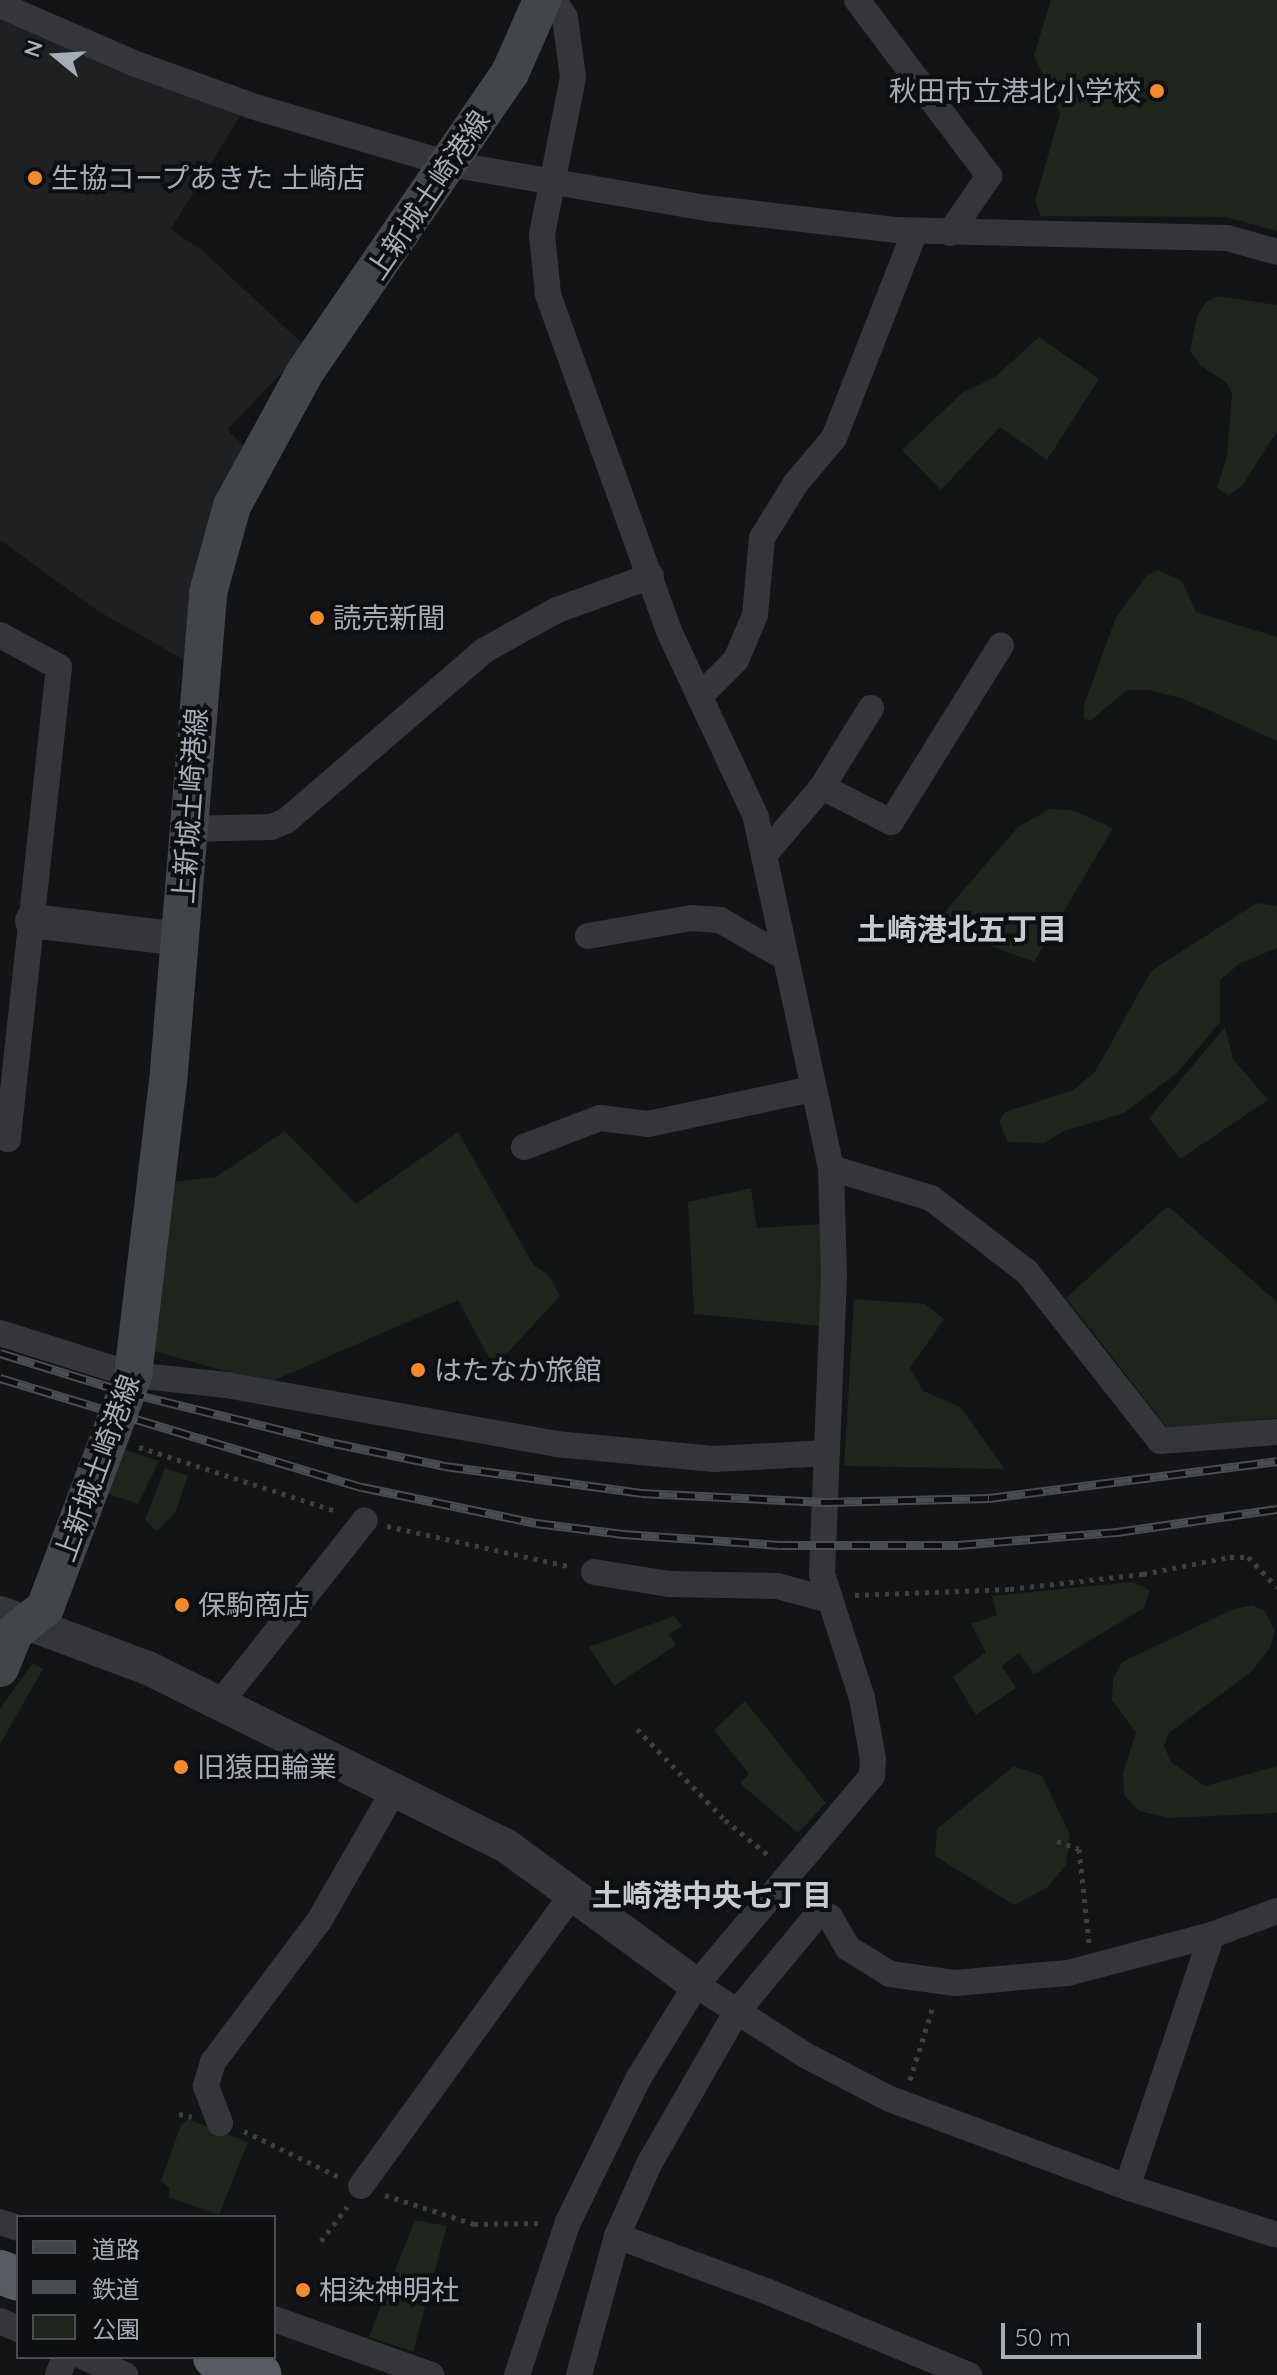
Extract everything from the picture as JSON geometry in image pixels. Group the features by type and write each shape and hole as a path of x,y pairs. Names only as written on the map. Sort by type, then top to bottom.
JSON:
{"highway":[{"path":"220,2359 260,2375"}],"main road":[{"name":"上新城土崎港線","path":"0,1668 14,1633 15,1618 45,1608 133,1375 180,939 208,593 232,506 305,372 510,73 542,0"}],"street":[{"path":"517,2375 568,2222 611,2130 696,1985 872,1776 862,1698 826,1599 822,1574 834,1276 831,1168 756,817 702,694 669,631 548,294 542,234 573,77 565,18 554,0"},
{"path":"857,0 989,176 950,233"},
{"path":"0,5 136,64 252,106 449,164 706,208 915,231 1227,238 1277,252"},
{"path":"702,694 736,660 755,615 762,538 796,483 834,438 915,231"},
{"path":"188,829 271,827 286,821 485,650 557,610 651,576"},
{"path":"0,635 59,667 8,1139 0,1136"},
{"path":"822,787 891,822 1001,645"},
{"path":"764,855 822,787 871,708"},
{"path":"588,936 691,918 720,920 784,957"},
{"path":"32,921 180,939"},
{"path":"524,1147 600,1118 648,1124 812,1089"},
{"path":"831,1168 931,1198 1027,1272 1160,1441 1277,1432"},
{"path":"0,1333 133,1375 226,1385 434,1425 651,1457 827,1453"},
{"path":"220,1703 365,1520"},
{"path":"594,1572 669,1584 777,1586 826,1599"},
{"path":"15,1618 136,1662 505,1845 736,2013 901,2103 1127,2187 1277,2235"},
{"path":"220,2123 206,2086 213,2062 319,1921 395,1789"},
{"path":"361,2186 573,1893"},
{"path":"579,2375 617,2236 649,2164 736,2013 818,1914 830,1917 848,1948 890,1974 936,1982 1068,1973 1212,1935 1277,1911"},
{"path":"1127,2187 1212,1935"},
{"path":"617,2236 766,2291 969,2375"},
{"path":"276,2320 431,2375"},
{"path":"89,2359 125,2375"}],"path":[{"path":"826,1599 1010,1589 1143,1574 1230,1557 1248,1557 1277,1587"},
{"path":"637,1729 725,1820 789,1872"},
{"path":"1057,1841 1079,1849 1085,1930 1096,1966"},
{"path":"901,2103 932,2017 936,1982"},
{"path":"321,2241 361,2186"}],"shaded area":[{"path":"0,20 240,116 171,229 205,253 306,347 227,430 246,448 186,661 98,611 0,540"}],"green space":[{"name":"秋田市立港北小学校","path":"1051,0 1277,0 1277,231 1226,217 1041,216 1035,201 1060,114 1034,55"},
{"path":"1217,296 1277,305 1277,431 1242,486 1229,495 1217,488 1227,456 1232,394 1227,383 1200,365 1190,351 1197,317 1205,303"},
{"path":"1039,337 1099,379 1047,460 1000,427 941,490 902,450 962,393 995,377"},
{"path":"1158,570 1182,581 1196,612 1277,637 1277,741 1184,699 1149,690 1127,690 1090,721 1084,718 1084,705 1116,617 1147,575"},
{"path":"1050,809 1072,810 1113,828 1034,962 939,926 948,908 1018,827"},
{"path":"1257,903 1277,906 1277,948 1239,964 1220,980 1220,1022 1177,1073 1124,1113 1064,1131 1044,1143 1008,1142 999,1122 1005,1112 1073,1090 1095,1072 1151,971"},
{"path":"1225,1027 1233,1059 1268,1100 1180,1159 1149,1118"},
{"path":"285,1131 356,1204 458,1132 533,1264 550,1277 560,1296 494,1367 458,1300 268,1383 150,1350 167,1254 171,1182 216,1177"},
{"path":"751,1188 757,1228 821,1224 821,1326 694,1314 688,1202"},
{"path":"1168,1206 1277,1302 1277,1418 1169,1430 1066,1298"},
{"path":"854,1299 925,1304 944,1319 910,1368 923,1391 960,1407 1005,1469 844,1466"},
{"path":"122,1449 159,1461 138,1504 106,1493"},
{"path":"165,1468 188,1476 175,1513 157,1531 145,1520"},
{"path":"1132,1582 1150,1590 1144,1608 1034,1674 1019,1653 1002,1666 1016,1688 976,1715 953,1677 986,1652 971,1624 997,1615 992,1596"},
{"path":"1252,1605 1264,1610 1275,1630 1270,1648 1251,1672 1169,1733 1164,1746 1171,1762 1205,1786 1277,1766 1277,1813 1170,1818 1139,1811 1124,1795 1123,1773 1136,1733 1112,1700 1113,1679 1122,1662 1234,1609"},
{"path":"674,1616 682,1626 669,1634 676,1645 614,1686 589,1647"},
{"path":"33,1663 43,1669 0,1744 0,1709"},
{"path":"745,1701 826,1803 798,1833 740,1783 749,1774 714,1730"},
{"path":"1014,1766 1042,1776 1070,1835 1066,1865 1047,1888 1014,1905 935,1856 937,1829"},
{"path":"188,2119 248,2142 219,2215 168,2197 170,2188 161,2181 181,2125"},
{"path":"415,2220 447,2226 413,2352 369,2337"}],"railway":[{"path":"0,1353 126,1392 334,1443 445,1466 641,1493 826,1502 989,1498 1277,1461"},
{"path":"0,1378 362,1487 536,1523 623,1534 780,1545 958,1545 1117,1532 1277,1509"}],"place":[{"name":"秋田市立港北小学校","path":"1157,91"},
{"name":"生協コープあきた 土崎店","path":"35,178"},
{"name":"読売新聞","path":"317,618"},
{"name":"はたなか旅館","path":"418,1370"},
{"name":"保駒商店","path":"182,1605"},
{"name":"旧猿田輪業","path":"181,1767"},
{"name":"相染神明社","path":"303,2290"}],"district":[{"name":"土崎港北五丁目","path":"962,929"},
{"name":"土崎港中央七丁目","path":"712,1895"}]}
